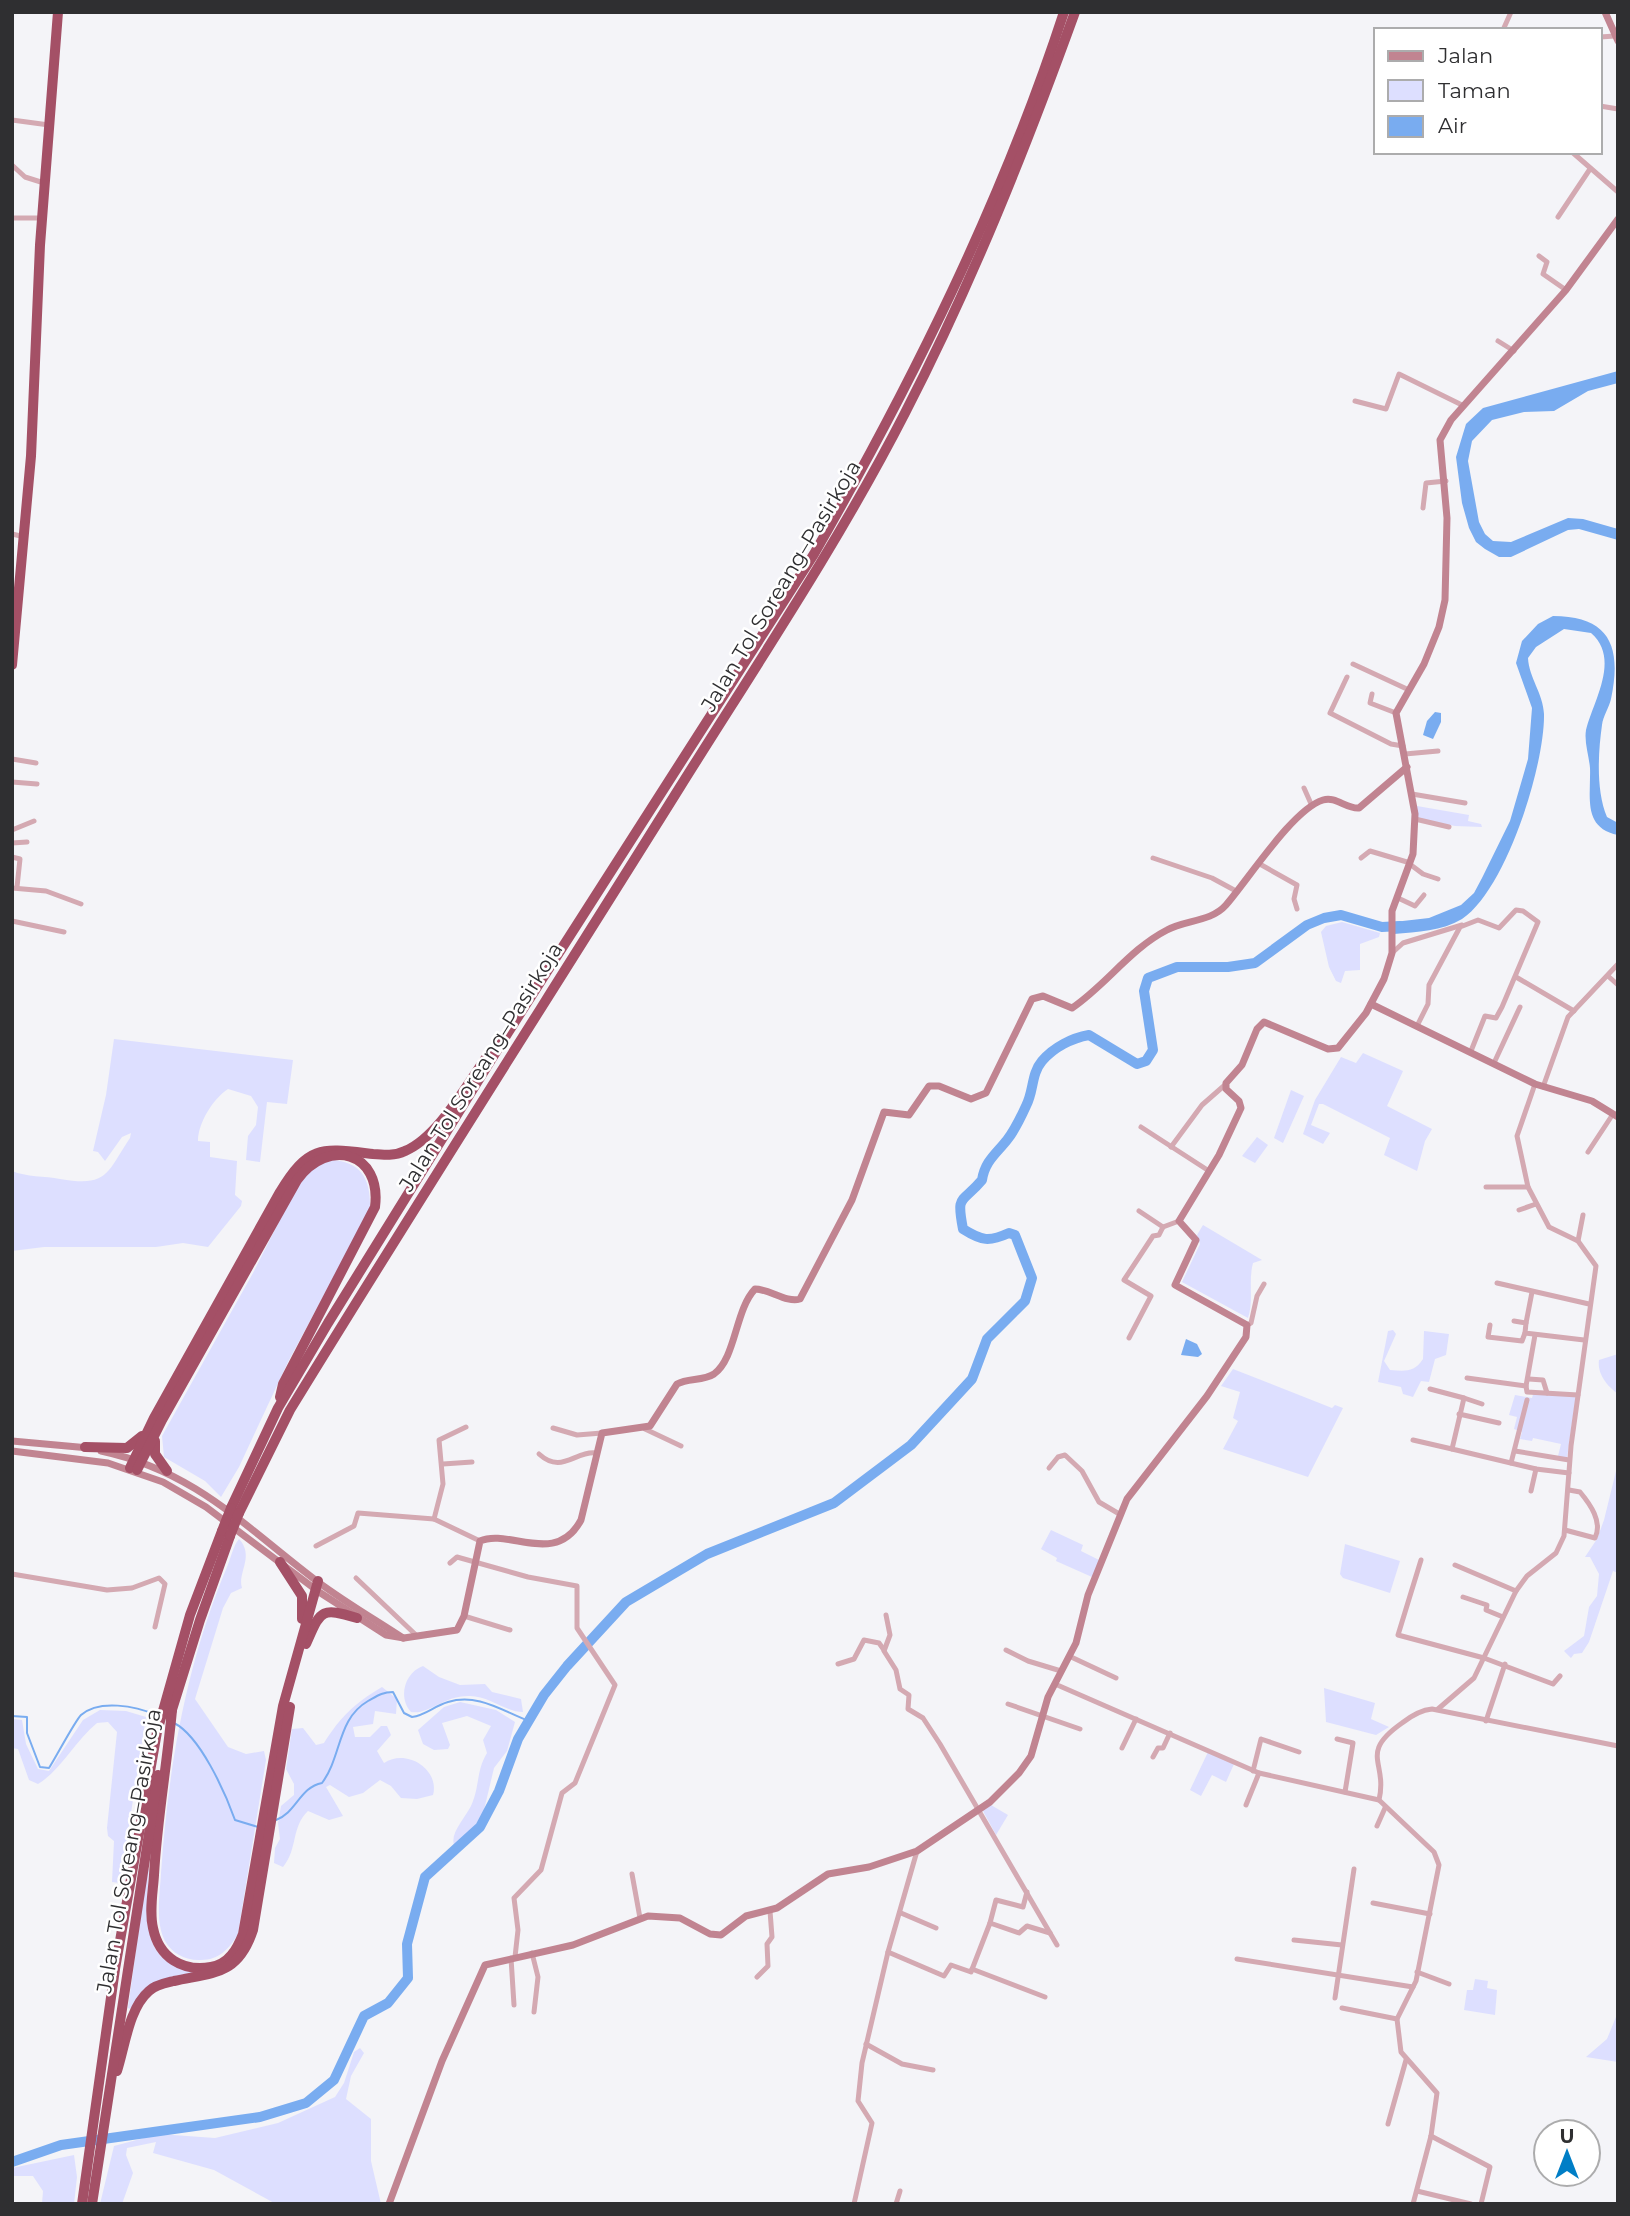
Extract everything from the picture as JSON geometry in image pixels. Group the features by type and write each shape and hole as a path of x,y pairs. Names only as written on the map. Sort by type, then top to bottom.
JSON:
{"highway":[{"path":"12,665 16,594 24,537 44,183 58,12"},
{"name":"Jalan Tol Soreang–Pasirkoja","path":"92,2204 91,2180 116,1969 169,1707 226,1534 278,1408 507,1034 814,554 881,435 971,252 1020,132 1064,12"},
{"name":"Jalan Tol Soreang–Pasirkoja","path":"235,1511 297,1398 798,598 880,460 927,370 1010,190 1075,12"},
{"path":"136,1464 280,1192 300,1162 311,1154 329,1149 389,1155 413,1147 441,1122 486,1058 507,1034"},
{"path":"85,1447 127,1448 137,1443 158,1419 303,1171 315,1160 327,1155 348,1157 358,1161 371,1173 377,1191 375,1207 283,1384 278,1408"},
{"path":"158,1419 154,1450 167,1471"},
{"path":"280,1562 302,1596 295,1665"},
{"path":"268,1807 319,1587"},
{"path":"108,2094 135,2013 149,1990 163,1983 226,1969 247,1949 253,1930 283,1706 319,1587"},
{"path":"305,1647 317,1619 325,1611 335,1611 357,1618"},
{"path":"164,1734 152,1919 159,1946 176,1964 194,1969 218,1966 238,1947 247,1920 263,1841"},
{"name":"Jalan Tol Soreang–Pasirkoja","path":"100,2115 108,2094 164,1734"},
{"name":"Jalan Tol Soreang–Pasirkoja","path":"82,2204 91,2180"}],"street":[{"path":"1504,28 1511,12"},
{"path":"1605,12 1616,38"},
{"path":"12,120 49,125"},
{"path":"1574,154 1618,192"},
{"path":"12,165 25,177 44,183"},
{"path":"1558,217 1590,169"},
{"path":"12,218 42,218"},
{"path":"1171,1147 1202,1105 1226,1084 1242,1065 1261,1023 1269,1022 1333,1050 1346,1041 1384,979 1392,953 1391,915 1410,864 1415,819 1395,713 1432,646 1445,600 1448,570 1446,481 1440,440 1464,406 1566,290 1618,219"},
{"path":"1539,256 1547,261 1543,274 1566,290"},
{"path":"1498,341 1514,351"},
{"path":"1355,401 1386,409 1399,374 1464,406"},
{"path":"1423,508 1426,483 1446,481"},
{"path":"12,534 24,537"},
{"path":"1353,664 1409,690"},
{"path":"1347,677 1330,713 1404,750 1438,751"},
{"path":"1372,694 1370,704 1395,713"},
{"path":"12,759 36,763"},
{"path":"553,1427 577,1435 645,1429 650,1426 677,1384 710,1377 721,1368 743,1307 755,1289 765,1289 792,1301 800,1299 852,1200 884,1112 909,1115 929,1086 939,1086 971,1099 986,1093 1032,999 1043,996 1072,1008 1101,985 1121,962 1165,930 1223,909 1294,821 1312,806 1329,799 1359,808 1407,767"},
{"path":"12,782 37,784"},
{"path":"1304,789 1312,806"},
{"path":"1412,794 1465,803"},
{"path":"1415,819 1448,827"},
{"path":"12,830 34,821"},
{"path":"12,843 27,842"},
{"path":"1361,858 1370,851 1410,864 1423,874 1438,879"},
{"path":"12,857 20,859 15,887 46,891 81,904"},
{"path":"1153,858 1212,878 1236,891"},
{"path":"1258,863 1297,885 1294,899 1297,909"},
{"path":"1398,898 1415,906 1423,895"},
{"path":"1392,953 1403,943 1434,935 1457,925 1479,920 1501,928 1517,909 1537,918 1516,977 1496,1018 1485,1016 1471,1051"},
{"path":"12,921 64,932"},
{"path":"1418,1026 1428,1004 1429,985 1455,935 1465,925"},
{"path":"1438,1709 1474,1678 1516,1591 1527,1576 1556,1553 1565,1530 1569,1460 1596,1266 1578,1241 1552,1230 1536,1204 1528,1187 1517,1136 1562,1028 1574,1011 1618,964"},
{"path":"1608,976 1618,985"},
{"path":"1516,977 1574,1011"},
{"path":"1371,1004 1539,1085 1586,1098 1611,1113 1588,1152"},
{"path":"1494,1063 1520,1007"},
{"path":"1129,1338 1151,1296 1124,1280 1148,1242 1163,1227 1179,1221 1209,1171 1241,1108 1241,1103 1226,1089 1226,1084"},
{"path":"1141,1127 1209,1171"},
{"path":"1486,1187 1528,1187"},
{"path":"1519,1210 1536,1204"},
{"path":"1139,1211 1163,1227"},
{"path":"1578,1241 1583,1215"},
{"path":"1179,1221 1196,1240 1176,1287 1247,1325"},
{"path":"1497,1283 1589,1304"},
{"path":"389,2204 480,1970 488,1962 573,1945 640,1918 655,1915 680,1918 717,1936 726,1933 748,1915 769,1911 828,1874 869,1867 917,1852 998,1794 1027,1764 1042,1715 1076,1643 1088,1595 1121,1515 1135,1487 1237,1352 1246,1337 1247,1325 1251,1323 1257,1296 1264,1284"},
{"path":"1490,1325 1488,1338 1522,1341 1532,1292"},
{"path":"1514,1321 1526,1323"},
{"path":"1525,1333 1584,1340"},
{"path":"1535,1335 1527,1392 1578,1395"},
{"path":"1467,1378 1526,1386"},
{"path":"1529,1379 1543,1380 1547,1393"},
{"path":"1430,1389 1482,1405"},
{"path":"1452,1449 1464,1398"},
{"path":"1511,1463 1527,1400"},
{"path":"1459,1414 1499,1423"},
{"path":"434,1519 443,1483 439,1440 466,1427"},
{"path":"645,1429 681,1446"},
{"path":"316,1546 354,1526 358,1513 434,1519 480,1541 491,1538 538,1545 574,1531 581,1520 603,1433"},
{"path":"1413,1440 1536,1469 1569,1473"},
{"path":"12,1441 85,1447 136,1464 206,1507 280,1562 404,1638"},
{"path":"12,1451 75,1456 167,1471 218,1503 357,1618 386,1635 404,1638 457,1630 464,1616 473,1563 480,1541"},
{"path":"1515,1451 1569,1460"},
{"path":"539,1454 554,1462 567,1462 587,1452 597,1453"},
{"path":"1049,1468 1058,1457 1065,1455 1082,1471 1100,1503 1121,1515"},
{"path":"443,1464 472,1462"},
{"path":"1531,1491 1536,1469"},
{"path":"1565,1530 1595,1538 1598,1531 1595,1514 1587,1501 1580,1492 1569,1490"},
{"path":"450,1563 457,1557 473,1563 578,1586 577,1624 583,1639 615,1687 575,1783 562,1793 541,1870 514,1898 518,1930 513,1958 514,2004"},
{"path":"1421,1560 1398,1635 1505,1664 1553,1684 1560,1676"},
{"path":"1455,1565 1516,1591"},
{"path":"12,1574 107,1590 132,1588 150,1579 163,1579 165,1584 155,1627"},
{"path":"356,1578 417,1636"},
{"path":"1463,1597 1487,1605 1486,1610 1503,1617"},
{"path":"884,1650 890,1634 886,1615"},
{"path":"464,1616 510,1630"},
{"path":"838,1664 854,1659 864,1640 878,1643 884,1650 896,1670 900,1689 909,1695 908,1709 923,1718 1057,1945"},
{"path":"1006,1650 1028,1661 1061,1671"},
{"path":"1069,1656 1116,1678"},
{"path":"1486,1721 1505,1664"},
{"path":"1055,1684 1256,1772 1379,1800"},
{"path":"1009,1704 1080,1729"},
{"path":"1413,2204 1431,2136 1437,2090 1406,2060 1399,2044 1397,2019 1413,1987 1439,1872 1436,1855 1379,1800 1376,1754 1380,1742 1416,1713 1438,1709 1618,1746"},
{"path":"1122,1748 1136,1719"},
{"path":"1153,1757 1158,1748 1163,1748 1170,1733"},
{"path":"1245,1805 1256,1772 1261,1739 1299,1752"},
{"path":"1337,1739 1353,1744 1345,1792"},
{"path":"1377,1826 1385,1808"},
{"path":"854,2204 872,2123 858,2101 866,2044 888,1952 917,1852"},
{"path":"1335,1998 1354,1869"},
{"path":"632,1874 640,1918"},
{"path":"888,1952 944,1976 951,1965 968,1973 990,1923 996,1900 1022,1907 1027,1892"},
{"path":"1373,1902 1430,1914"},
{"path":"759,1975 768,1966 767,1944 772,1937 769,1911"},
{"path":"901,1913 936,1928"},
{"path":"990,1923 1019,1933 1027,1926 1050,1933"},
{"path":"1294,1940 1342,1945"},
{"path":"532,1953 538,1977 534,2012"},
{"path":"1237,1959 1413,1987"},
{"path":"972,1969 1045,1997"},
{"path":"1417,1972 1449,1984"},
{"path":"1342,2008 1397,2019"},
{"path":"866,2044 902,2064 933,2070"},
{"path":"1388,2124 1406,2060"},
{"path":"1431,2136 1490,2167 1481,2204"},
{"path":"896,2204 900,2191"},
{"path":"1417,2191 1471,2204"}],"green space":[{"path":"1417,806 1469,815 1468,821 1481,824 1482,827 1455,826 1417,818"},
{"path":"1342,922 1380,933 1379,937 1360,944 1360,970 1345,971 1341,983 1336,981 1329,967 1321,932 1326,926"},
{"path":"114,1039 293,1060 287,1104 267,1102 260,1162 246,1160 248,1136 256,1125 258,1107 251,1096 228,1089 212,1105 201,1127 198,1141 210,1142 210,1157 237,1161 235,1195 242,1201 241,1206 208,1247 183,1243 156,1247 44,1247 12,1251 12,1171 76,1181 97,1179 110,1169 130,1138 131,1133 122,1137 105,1161 98,1152 93,1151 106,1095"},
{"path":"1363,1053 1403,1071 1387,1106 1432,1129 1425,1141 1417,1171 1384,1155 1390,1138 1323,1104 1319,1104 1311,1125 1330,1133 1323,1144 1303,1134 1315,1100 1341,1057 1356,1063"},
{"path":"1291,1090 1304,1096 1283,1143 1274,1138"},
{"path":"1257,1137 1268,1145 1255,1163 1242,1156"},
{"path":"330,1160 350,1164 362,1174 369,1189 370,1209 288,1362 239,1467 221,1497 205,1481 164,1457 162,1436 253,1273 301,1178 318,1163"},
{"path":"1203,1225 1262,1260 1253,1263 1248,1318 1182,1282 1200,1244 1197,1235"},
{"path":"1393,1330 1396,1334 1384,1361 1390,1370 1404,1371 1420,1364 1423,1359 1424,1331 1449,1334 1446,1355 1435,1359 1429,1382 1421,1381 1413,1397 1403,1394 1401,1387 1378,1382 1388,1331"},
{"path":"1618,1354 1618,1394 1604,1379 1599,1360"},
{"path":"1233,1369 1332,1408 1335,1405 1343,1408 1308,1477 1223,1449 1238,1421 1233,1418 1240,1392 1221,1386"},
{"path":"1534,1391 1576,1395 1567,1458 1558,1456 1561,1444 1533,1438 1532,1441 1520,1439 1522,1432 1514,1429 1517,1417 1509,1415 1515,1395 1532,1398"},
{"path":"1618,1463 1618,1573 1613,1571 1589,1642 1582,1653 1574,1654 1571,1658 1564,1651 1584,1636 1589,1607 1597,1596 1599,1574 1590,1557 1585,1557 1597,1539 1604,1520"},
{"path":"1051,1530 1083,1545 1081,1551 1099,1560 1092,1577 1056,1561 1057,1558 1041,1549"},
{"path":"239,1539 246,1552 242,1588 231,1593 223,1608 195,1699 228,1747 246,1754 264,1751 266,1760 238,1934 218,1956 196,1960 176,1953 168,1946 162,1934 159,1908 164,1834 174,1756 190,1679 200,1641"},
{"path":"1345,1544 1400,1561 1390,1593 1343,1578 1340,1574"},
{"path":"423,1666 439,1677 460,1685 485,1684 492,1692 521,1699 523,1712 510,1710 484,1698 470,1696 452,1698 424,1711 411,1712 405,1700 405,1686 411,1674"},
{"path":"382,1687 397,1699 396,1714 375,1711 373,1724 353,1727 355,1737 370,1737 381,1726 387,1726 391,1735 377,1751 384,1763 402,1758 420,1764 432,1777 433,1795 417,1799 401,1798 391,1786 380,1780 363,1793 349,1797 330,1785 326,1787 343,1816 329,1820 308,1811 299,1824 288,1860 283,1867 274,1863 275,1848 280,1839 278,1823 281,1806 294,1795 294,1784 286,1769 292,1729 303,1728 316,1745 324,1743 349,1711"},
{"path":"1324,1688 1375,1703 1371,1719 1389,1727 1376,1735 1326,1722"},
{"path":"460,1702 496,1710 515,1722 507,1751 494,1768 484,1810 473,1829 454,1845 456,1831 474,1799 481,1766 487,1753 483,1740 491,1726 467,1716 442,1723 450,1745 448,1749 434,1750 423,1744 418,1730 444,1707"},
{"path":"100,1710 126,1711 146,1717 120,1883 112,1882 114,1841 108,1836 107,1828 117,1732 108,1722 97,1723 54,1771 38,1784 29,1780 18,1749 12,1748 12,1719 22,1720 26,1744 38,1769 49,1771 83,1720"},
{"path":"1208,1752 1234,1764 1226,1782 1212,1775 1201,1796 1190,1790"},
{"path":"991,1805 1008,1815 996,1835 983,1811"},
{"path":"147,1869 148,1924 151,1940 158,1952 169,1962 185,1969 207,1971 172,1977 154,1984 131,2009 128,2008"},
{"path":"1475,1979 1488,1981 1487,1988 1497,1990 1495,2015 1464,2010 1467,1990 1473,1990"},
{"path":"1618,2012 1618,2062 1586,2057 1607,2039"},
{"path":"360,2048 364,2053 351,2076 346,2099 371,2119 371,2161 381,2204 276,2204 214,2170 153,2153 156,2142 127,2148 126,2155 133,2173 122,2204 100,2204 114,2146 159,2134 215,2138 278,2123 335,2097 344,2083 354,2052"},
{"path":"74,2155 77,2177 74,2204 42,2204 43,2191 33,2176 12,2176 12,2168"}],"water":[{"path":"1618,371 1618,383 1588,391 1554,411 1524,412 1492,420 1472,441 1468,461 1479,522 1485,534 1493,541 1511,542 1568,518 1583,519 1618,529 1618,540 1579,529 1568,530 1511,557 1499,557 1476,542 1462,503 1456,457 1466,424 1483,408"},
{"path":"1553,616 1572,617 1588,622 1608,638 1613,650 1614,681 1602,725 1599,772 1603,807 1607,817 1618,823 1618,835 1599,826 1594,818 1590,800 1586,730 1602,680 1604,655 1600,643 1591,633 1564,629 1536,647 1528,658 1543,706 1543,736 1520,825 1494,882 1478,904 1462,919 1420,932 1394,934 1394,922 1429,918 1461,905 1474,893 1482,878 1510,821 1528,759 1532,708 1516,663 1522,641 1538,624"},
{"path":"1435,712 1441,713 1441,722 1433,739 1423,735 1427,721"},
{"path":"1186,1339 1197,1344 1202,1354 1198,1357 1181,1355"}],"waterway":[{"path":"12,2162 61,2145 260,2117 306,2103 334,2080 364,2016 388,2003 408,1978 407,1944 425,1877 480,1827 499,1791 518,1739 544,1695 567,1666 626,1602 707,1554 834,1503 911,1445 972,1379 987,1339 1025,1301 1032,1278 1015,1235 1009,1233 986,1239 963,1229 961,1204 982,1180 988,1163 1015,1128 1029,1100 1036,1071 1042,1061 1064,1044 1089,1035 1137,1064 1146,1061 1153,1050 1144,991 1148,978 1177,967 1228,967 1255,963 1307,925 1324,918 1341,915 1382,927 1400,926"},
{"path":"276,1820 289,1812 308,1789 322,1783 351,1718 368,1701 380,1695 393,1692 404,1713 412,1717 448,1702 470,1700 490,1704 529,1721"},
{"path":"12,1716 27,1717 27,1733 40,1767 49,1768 78,1719 89,1710 118,1706 156,1715"},
{"path":"174,1723 184,1730 202,1752 218,1780 235,1820 258,1827"}]}
